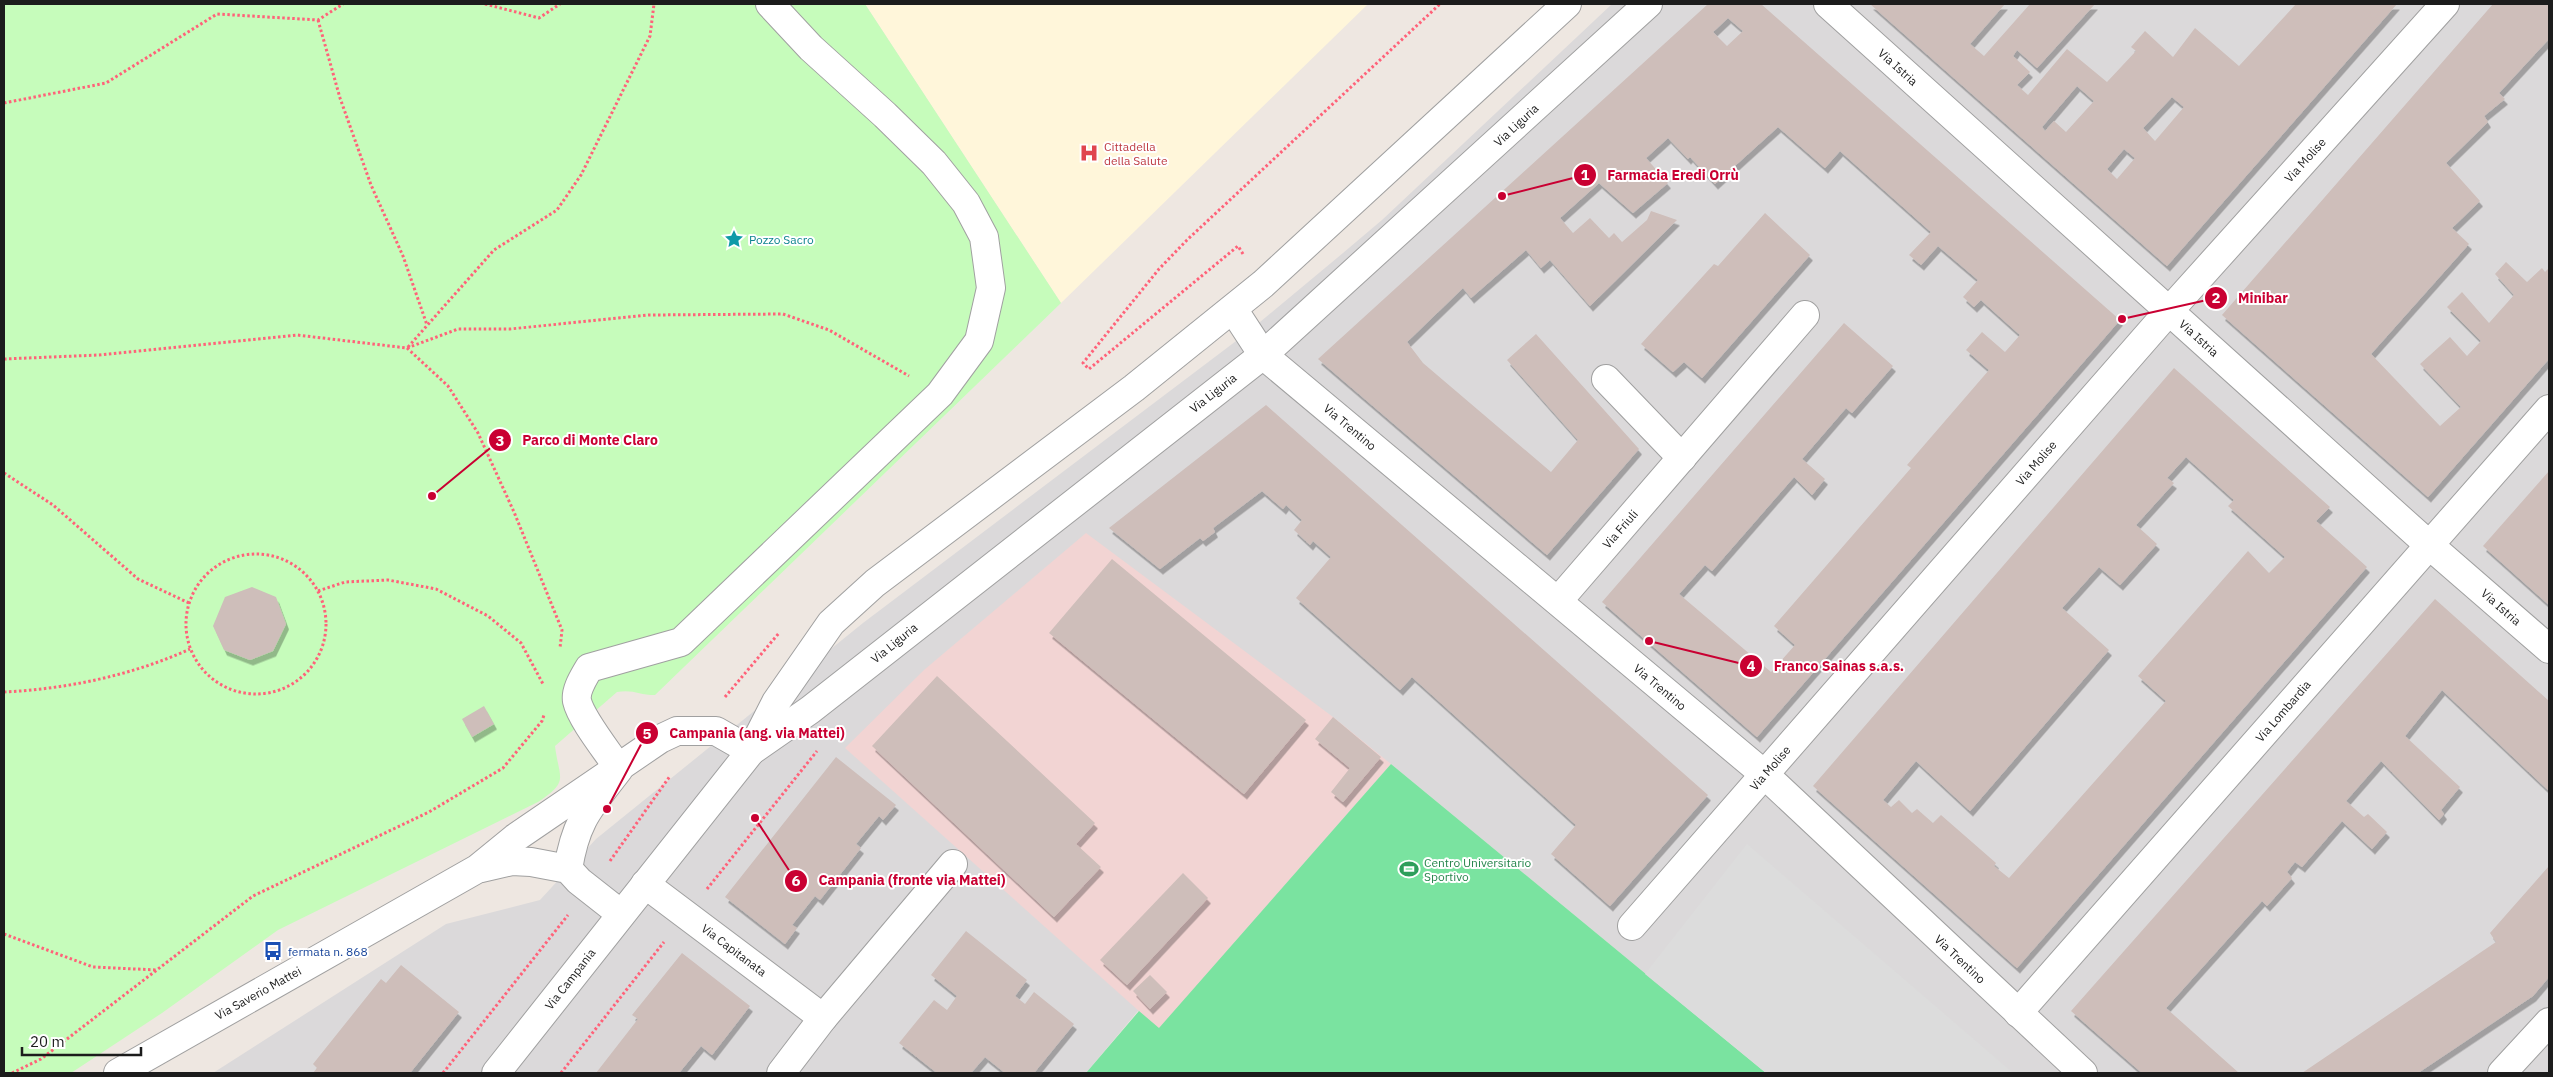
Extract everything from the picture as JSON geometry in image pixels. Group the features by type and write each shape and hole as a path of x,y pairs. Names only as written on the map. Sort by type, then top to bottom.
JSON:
{"street":[{"path":"619,768 585,716 577,700 580,684 589,668 681,642 940,394 979,341 991,288 984,237 966,203 934,163 885,115 811,48 770,4"},
{"name":"Via Liguria","path":"645,884 751,751 776,702 831,623 875,583 1134,388 1263,284 1567,4"},
{"name":"Via Liguria","path":"751,751 810,710 1263,354 1648,4"},
{"name":"Via Istria","path":"1828,4 2428,544 2549,649"},
{"name":"Via Molise","path":"1632,926 2169,311 2445,4"},
{"name":"Via Trentino","path":"1233,308 1263,354 1764,774 2083,1073"},
{"name":"Via Friuli","path":"1558,601 1805,315"},
{"path":"1606,379 1682,458"},
{"name":"Via Lombardia","path":"2018,1014 2428,544 2549,409"},
{"name":"Via Saverio Mattei","path":"118,1073 477,869 515,838 660,738 677,731 716,731 751,751"},
{"name":"Via Saverio Mattei","path":"477,869 512,861 531,862 568,869 572,846 587,809 619,768"},
{"path":"781,1073 823,1018 953,864"},
{"path":"568,869 579,881 621,914"},
{"name":"Via Campania","path":"496,1073 645,884"},
{"name":"Via Capitanata","path":"645,884 823,1018"},
{"path":"2502,1073 2549,1022"}],"path":[{"path":"4,103 106,83 217,14 318,20 343,4"},
{"path":"485,4 539,18 560,4"},
{"path":"407,348 494,250 557,210 581,175 650,36 654,4"},
{"path":"1246,259 1238,246 1089,369 1083,363 1160,269 1187,240 1440,4"},
{"path":"318,20 340,98 368,176 403,256 427,325"},
{"path":"4,359 99,355 296,335 407,348 458,329 510,329 650,315 783,314 830,330 940,394"},
{"path":"407,348 448,386 478,433 514,512 562,630 560,650"},
{"path":"4,473 53,505 138,579 189,603"},
{"path":"261,554 284,560 304,572 318,591 325,612 326,635 318,657 305,675 286,688 265,694 242,693 220,685 202,670 190,649 186,626 189,603 200,582 217,566 238,556 261,554"},
{"path":"12,1073 41,1059 252,896 429,812 503,768 542,721 549,695 521,644 488,616 436,589 388,580 346,582 318,591"},
{"path":"4,692 57,687 114,675 163,661 190,649"},
{"path":"549,695 577,700"},
{"path":"4,934 93,966 158,970"}],"shaded area":[{"name":"Cittadella della Salute","path":"865,4 1368,4 1061,303"},
{"path":"1612,4 2549,4 2549,1073 1766,1073 1391,764 1159,1029 1138,1011 1086,1073 213,1073 446,924 540,900 596,839 863,623 1248,332 1343,253 1382,220"},
{"path":"1086,533 1333,717 1391,764 1159,1029 845,748 924,670"},
{"path":"1747,844 2013,1073 1766,1073 1645,974"}],"green space":[{"path":"4,4 865,4 1061,303 655,695 627,691 617,692 555,746 560,779 555,789 548,795 538,802 278,930 162,1013 71,1073 4,1073"},
{"name":"Centro Universitario Sportivo","path":"1391,764 1766,1073 1086,1073 1139,1011 1159,1028"}],"building":[{"path":"1708,4 1761,4 2120,320 1757,737 1602,602 1844,323 1893,366 1852,413 1846,408 1802,459 1825,479 1812,495 1794,477 1712,571 1705,565 1679,594 1771,672 1795,645 1774,626 1911,468 1907,465 1989,370 1966,350 1982,332 2005,352 2020,335 1981,300 1974,307 1963,297 1978,280 1938,246 1921,265 1909,255 1931,232 1840,151 1825,168 1778,127 1715,184 1690,157 1688,159 1668,138 1646,158 1668,183 1633,213 1599,183 1560,218 1573,233 1590,218 1609,238 1614,233 1622,242 1647,220 1651,211 1677,220 1590,306 1550,260 1541,268 1526,250 1471,298 1463,288 1407,342 1423,363 1551,472 1578,440 1507,360 1536,334 1639,449 1547,555 1318,359","holes":["1728,18 1743,31 1727,46 1713,32"]},
{"path":"1870,4 2005,4 1970,44 1984,56 2030,4 2095,4 2037,68 2017,50 2013,56 2030,72 2017,85 2028,95 2067,49 2107,82 2136,51 2131,47 2145,31 2173,57 2195,28 2239,66 2296,4 2397,4 2167,266","holes":["2077,86 2094,101 2066,132 2054,121 2045,131 2042,127","2172,97 2184,107 2155,141 2143,128","2124,149 2135,158 2117,179 2107,169"]},
{"path":"2493,4 2549,4 2549,39 2499,93 2505,99 2484,116 2488,122 2446,163 2480,201 2452,228 2469,244 2371,354 2440,426 2461,407 2420,364 2450,337 2467,356 2481,341 2447,307 2462,292 2489,323 2514,295 2495,274 2506,262 2527,282 2542,268 2545,272 2549,268 2549,359 2428,497 2222,315"},
{"path":"1765,213 1810,255 1702,378 1684,362 1673,372 1641,344 1714,264 1718,266"},
{"path":"2174,368 2330,507 2316,521 2367,567 2017,968 1813,786","holes":["2186,457 2234,500 2228,506 2285,557 2269,573 2248,551 2138,676 2166,701 2009,878 1994,866 1996,863 1941,815 1933,823 1917,809 1912,813 1899,800 1891,807 1883,800 1916,761 1970,811 2109,650 2062,608 2099,567 2120,585 2157,544 2136,525 2174,483 2167,478"]},
{"path":"1266,405 1708,795 1610,906 1551,854 1576,825 1412,677 1400,690 1296,598 1331,557 1313,541 1310,545 1294,530 1302,520 1286,505 1283,509 1262,491 1213,528 1215,532 1203,541 1200,538 1160,569 1109,528"},
{"path":"2549,471 2549,605 2483,546"},
{"path":"1112,559 1306,720 1244,794 1049,633"},
{"path":"252,587 276,597 286,624 273,651 250,660 224,650 213,626 225,597"},
{"path":"2435,599 2549,701 2549,791 2442,690 2405,736 2460,787 2441,810 2444,814 2439,820 2381,761 2346,801 2364,817 2368,814 2387,832 2372,849 2342,821 2302,867 2295,862 2287,872 2292,878 2267,906 2262,901 2166,1008 2239,1073 2142,1073 2071,1011"},
{"path":"937,676 1095,823 1076,844 1101,867 1054,917 872,746"},
{"path":"484,706 494,724 472,737 462,719"},
{"path":"1333,717 1381,757 1343,802 1331,792 1350,768 1315,739"},
{"path":"836,757 896,805 883,820 879,816 856,844 861,848 820,900 815,896 792,925 797,928 785,944 725,897"},
{"path":"2549,866 2549,977 2533,996 2418,1073 2302,1073 2496,942 2490,933"},
{"path":"1183,873 1208,898 1127,985 1100,960"},
{"path":"966,931 1027,980 1015,996 1025,1004 1034,992 1074,1024 1034,1073 1005,1073 985,1057 971,1073 937,1073 899,1043 934,1000 947,1010 957,996 931,975"},
{"path":"682,953 750,1006 712,1055 701,1046 679,1073 596,1073 638,1019 632,1015"},
{"path":"401,965 459,1012 410,1073 313,1073 317,1068 313,1064 381,979 386,983"},
{"path":"1150,975 1167,992 1150,1009 1133,991"}],"place":[{"name":"Cittadella della Salute","path":"1089,153"},
{"name":"Farmacia Eredi Orrù","path":"1502,196"},
{"name":"Pozzo Sacro","path":"734,239"},
{"name":"Minibar","path":"2122,319"},
{"name":"Parco di Monte Claro","path":"432,496"},
{"name":"Franco Sainas s.a.s.","path":"1649,641"},
{"name":"Campania (ang. via Mattei)","path":"607,809"},
{"name":"Campania (fronte via Mattei)","path":"755,818"},
{"name":"Centro Universitario Sportivo","path":"1409,869"},
{"name":"fermata n. 868","path":"273,951"}]}
